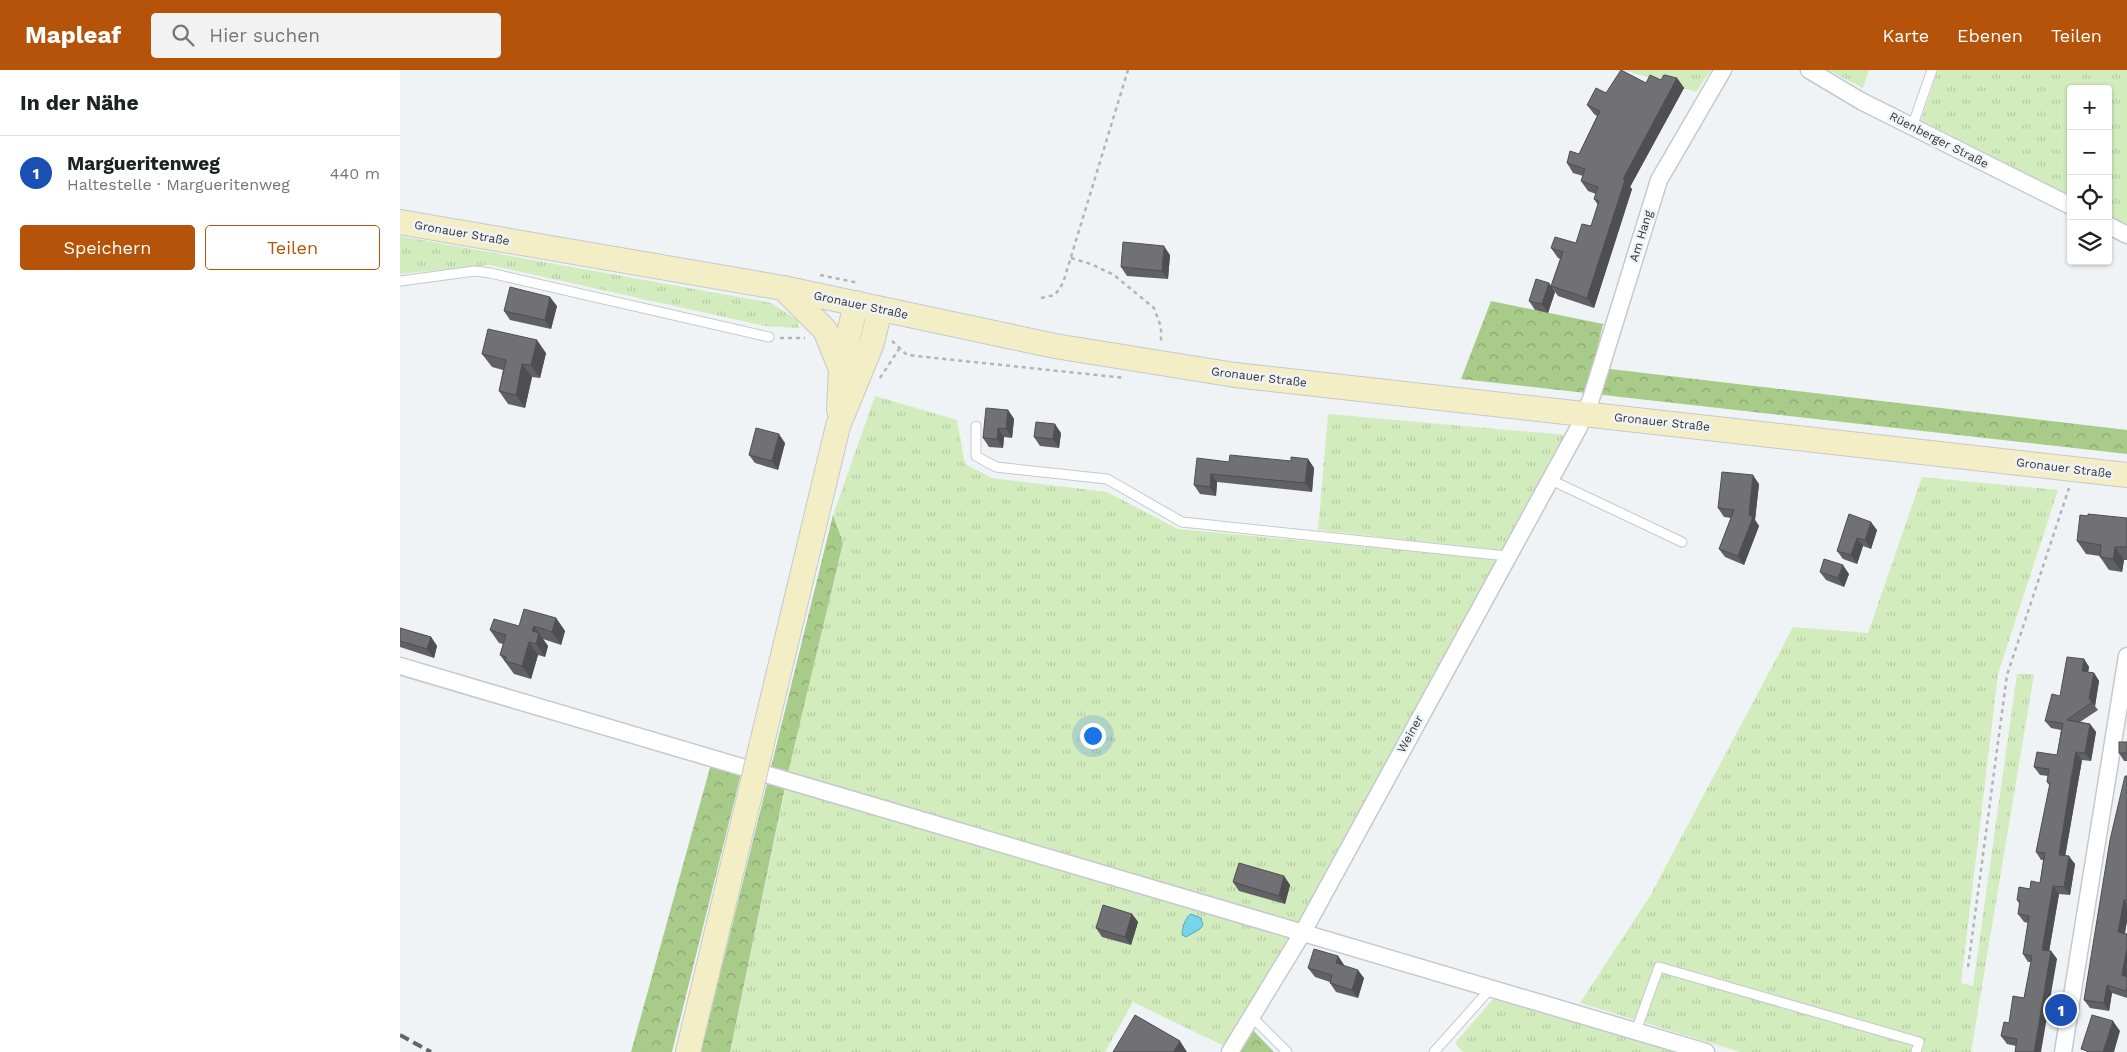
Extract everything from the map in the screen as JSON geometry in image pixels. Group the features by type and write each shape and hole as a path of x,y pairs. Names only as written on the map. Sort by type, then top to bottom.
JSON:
{"main road":[{"name":"Gronauer Straße","path":"400,222 783,288 859,293 880,309 1055,346 1235,375 2127,475"},
{"path":"783,288 825,330 840,369"},
{"path":"838,426 840,369 859,293"},
{"path":"688,1052 838,426 872,343 880,309"}],"street":[{"name":"Am Hang","path":"1585,414 1659,180 1723,70"},
{"name":"Rüenberger Straße","path":"1809,70 1861,101 2067,204"},
{"path":"2112,227 2127,234"},
{"name":"Weiner","path":"1230,1052 1303,932 1551,480 1585,414"},
{"path":"2063,1052 2121,730 2127,656"},
{"path":"400,666 1706,1052"}],"lane":[{"path":"1912,127 1932,70"},
{"path":"400,281 475,271 490,273 769,337"},
{"path":"976,426 976,456 996,466 1107,479 1182,522 1508,556"},
{"path":"1551,480 1682,542"},
{"path":"1636,1031 1659,967 1919,1042 1916,1052"},
{"path":"1434,1052 1491,988"},
{"path":"1251,1016 1287,1052"}],"path":[{"path":"1041,298 1055,295 1063,283 1128,70"},
{"path":"1070,258 1091,264 1114,275 1154,308 1161,327 1161,346 1153,345"},
{"path":"817,274 859,293"},
{"path":"1968,967 2007,675 2075,470"}],"green space":[{"path":"1624,70 1711,70 1696,92"},
{"path":"1828,70 1869,70 1863,88"},
{"path":"1938,70 2127,70 2127,224 2112,217 2112,85 2067,85 2067,194 1921,120"},
{"path":"400,236 772,303 798,321 799,328 765,326 490,265 400,274"},
{"path":"1491,301 1603,324 1593,367 2127,430 2127,454 1461,379"},
{"path":"875,396 957,420 965,464 992,478 1107,492 1178,529 1498,559 1301,925 788,773 843,543 833,515"},
{"path":"1328,414 1567,435 1504,551 1318,530"},
{"path":"1922,477 2058,490 1998,674 1961,983 1973,986 2017,674 2034,674 1971,1052 1740,1052 1580,1003 1650,896 1793,627 1868,633"},
{"path":"833,515 843,543 788,773 730,1052 701,1052"},
{"path":"711,764 741,774 672,1052 631,1052"},
{"path":"786,786 1289,936 1226,1047 1133,1002 1105,1052 730,1052"},
{"path":"1494,998 1677,1052 1463,1052 1455,1043"},
{"path":"1252,1029 1274,1052 1239,1052"}],"water":[{"path":"1191,914 1201,918 1203,925 1200,929 1186,937 1182,935 1183,930 1186,920"}],"building":[{"path":"1621,70 1646,83 1650,75 1661,80 1664,75 1677,78 1623,179 1625,180 1587,298 1551,286 1563,252 1551,248 1555,237 1576,243 1582,224 1591,226 1599,201 1594,199 1598,187 1581,181 1585,169 1567,163 1570,151 1579,154 1600,111 1587,105 1596,88 1606,93"},
{"path":"1123,242 1164,246 1162,271 1121,267"},
{"path":"1536,279 1549,283 1542,304 1529,301"},
{"path":"510,287 550,297 545,320 504,311"},
{"path":"488,329 537,340 531,365 522,364 516,395 499,391 506,360 482,354"},
{"path":"986,408 1008,410 1006,429 998,428 997,439 983,438"},
{"path":"1036,422 1055,424 1053,439 1034,437"},
{"path":"756,428 779,434 772,461 749,455"},
{"path":"1230,455 1291,461 1291,457 1308,459 1305,483 1211,474 1210,487 1194,485 1197,458 1229,462"},
{"path":"1722,472 1753,475 1749,515 1753,517 1738,556 1719,549 1734,510 1718,508"},
{"path":"1849,514 1871,522 1865,540 1857,538 1851,555 1837,551"},
{"path":"2088,514 2127,518 2127,547 2115,547 2113,559 2100,557 2101,545 2077,541 2080,515 2088,516"},
{"path":"1824,559 1843,565 1838,578 1820,572"},
{"path":"524,609 556,618 552,632 534,626 532,631 539,633 536,644 529,642 522,666 505,661 506,657 500,655 506,635 490,630 494,619 519,626"},
{"path":"400,628 431,637 427,649 400,641"},
{"path":"2067,657 2084,659 2082,671 2094,673 2089,698 2092,702 2067,720 2090,724 2085,753 2076,752 2071,779 2059,855 2069,856 2064,887 2053,886 2042,950 2051,951 2034,1052 2015,1052 2017,1039 2001,1036 2004,1022 2009,1023 2013,996 2024,998 2032,956 2023,954 2029,916 2018,914 2020,901 2017,900 2019,887 2030,889 2031,881 2040,883 2045,853 2036,852 2050,783 2047,782 2049,769 2034,767 2037,752 2057,755 2063,723 2045,721 2052,694 2060,696"},
{"path":"2119,742 2127,742 2127,753 2119,753"},
{"path":"2125,776 2127,776 2127,900 2124,900 2118,932 2127,934 2127,948 2122,975 2127,977 2127,986 2126,991 2107,985 2104,1003 2084,1000 2110,840"},
{"path":"1239,863 1284,876 1279,896 1233,882"},
{"path":"1103,905 1132,914 1125,937 1096,928"},
{"path":"1314,949 1338,956 1336,963 1358,970 1352,990 1330,983 1332,975 1308,968"},
{"path":"1135,1015 1180,1041 1173,1052 1113,1052"},
{"path":"2092,1015 2113,1021 2103,1052 2087,1052 2081,1049"}],"railway":[{"path":"400,1035 431,1052"}],"place":[{"name":"Margueritenweg","path":"2061,1010"}]}
